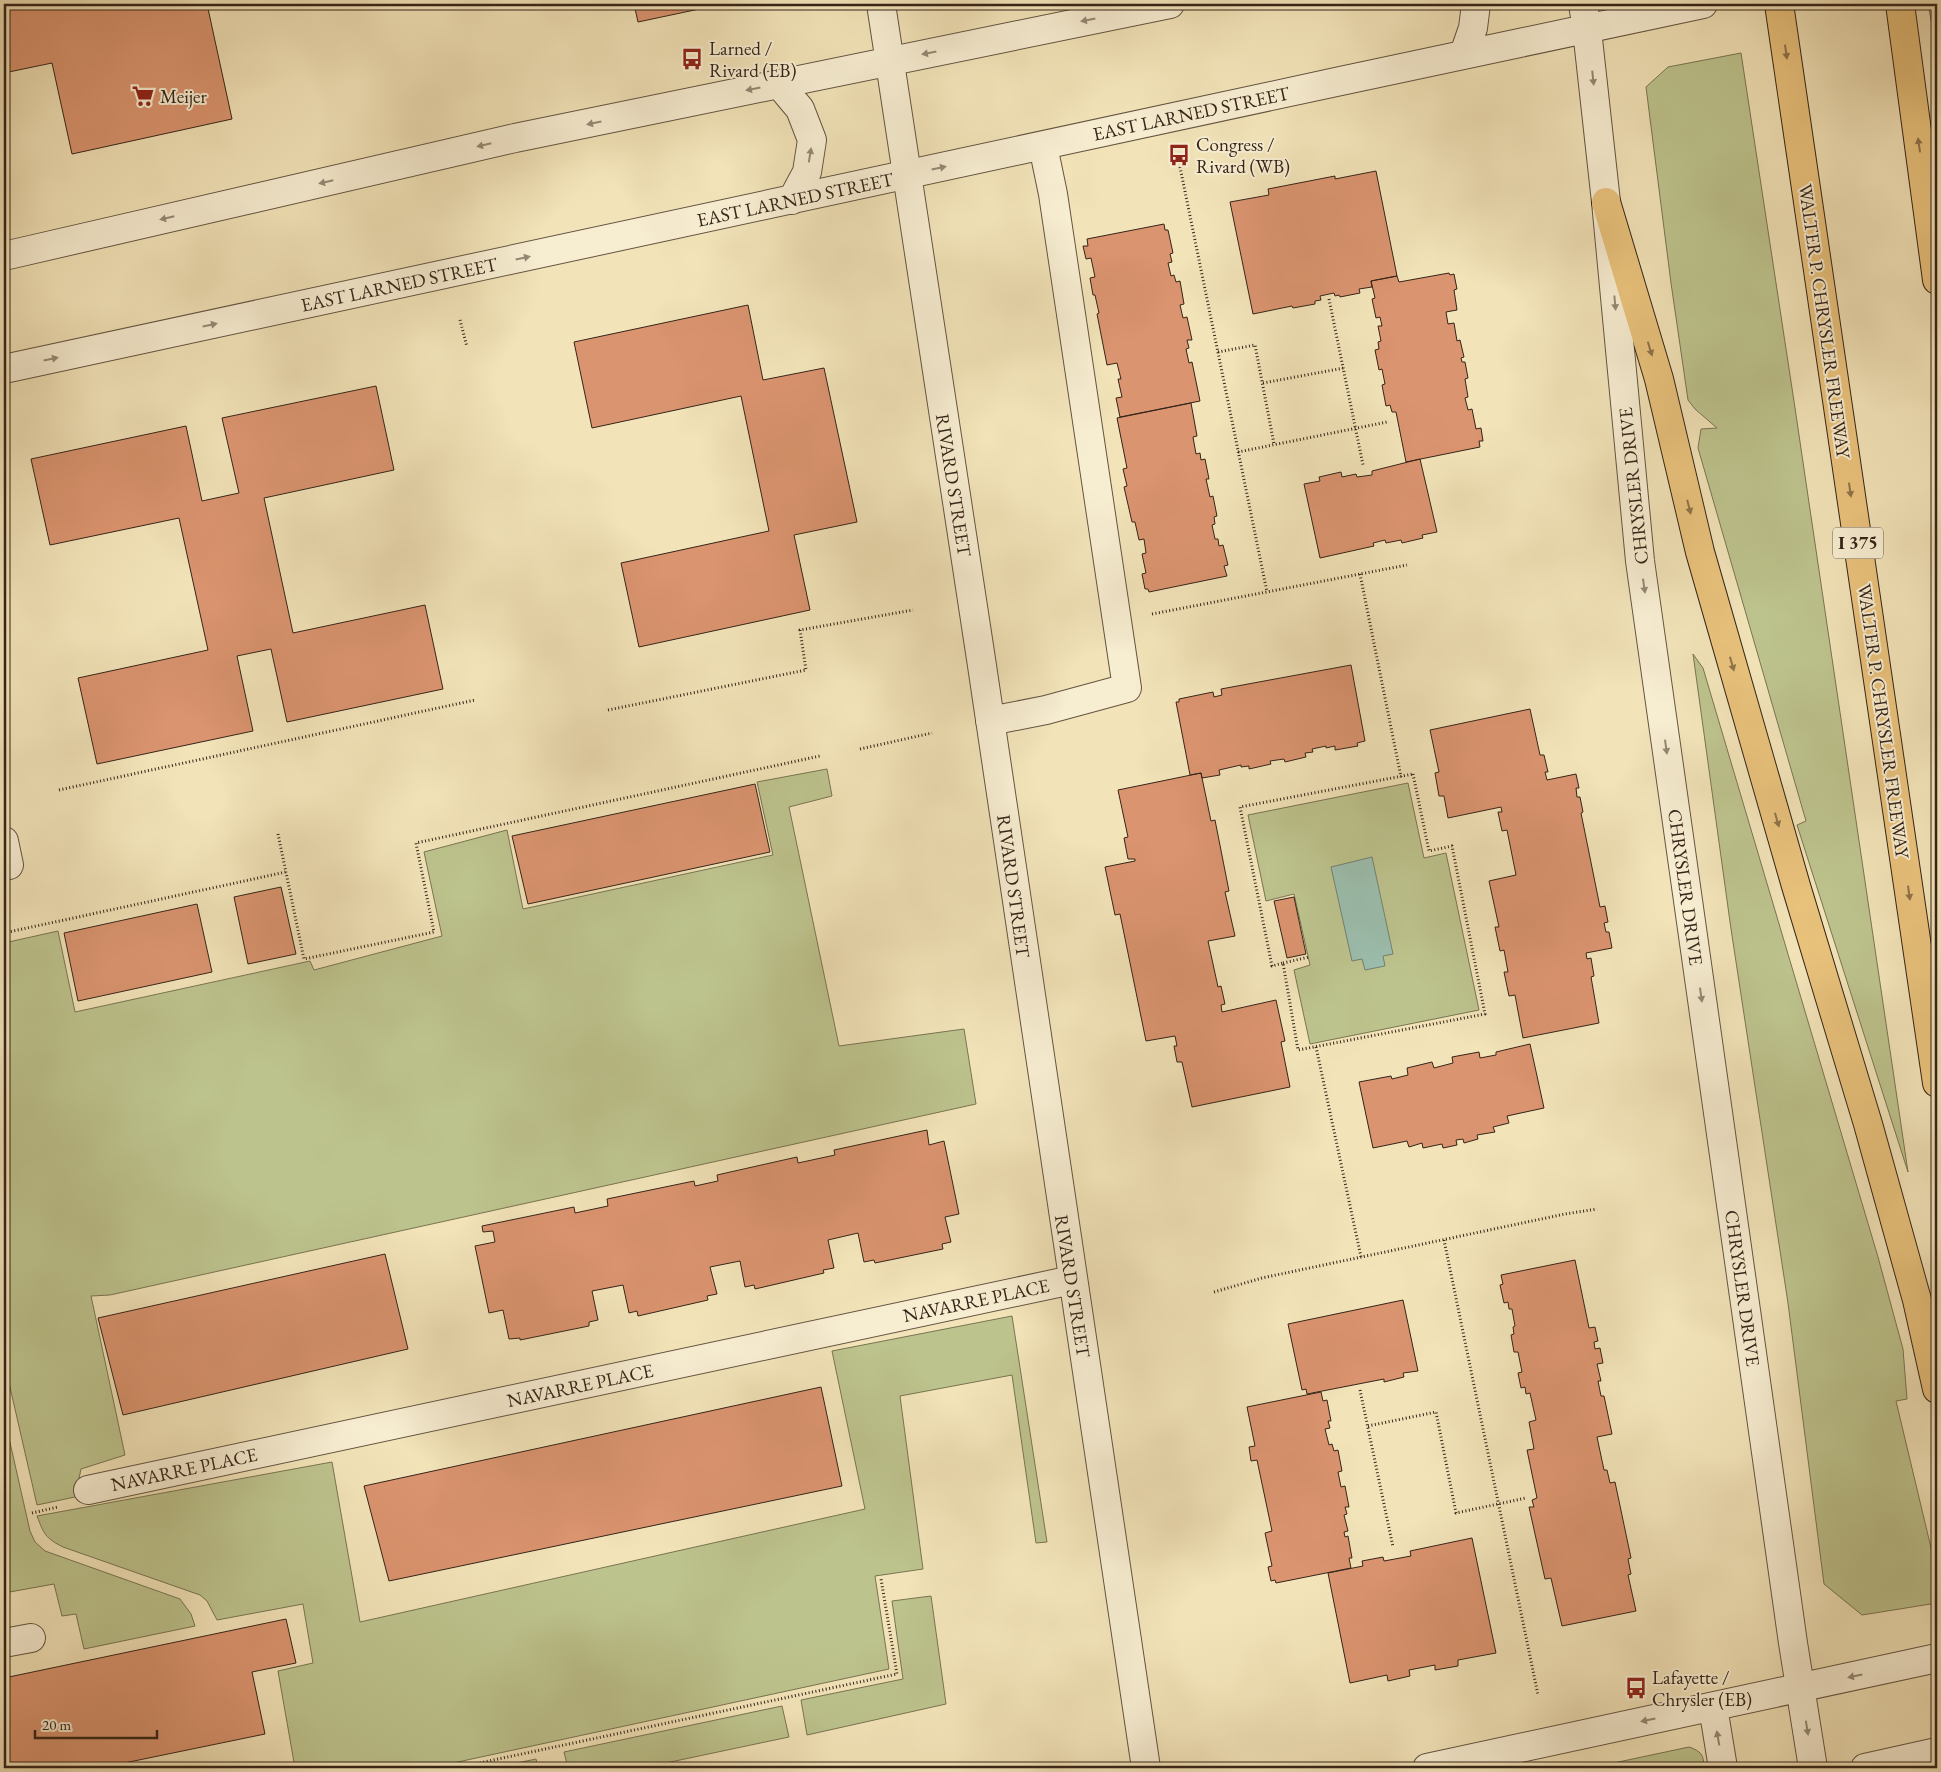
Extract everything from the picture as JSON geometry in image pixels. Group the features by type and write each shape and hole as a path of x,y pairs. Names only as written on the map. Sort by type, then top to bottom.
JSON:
{"highway":[{"name":"WALTER P. CHRYSLER FREEWAY","path":"1779,4 1937,1083"},
{"path":"1900,4 1937,280"},
{"path":"1606,202 1659,379 1702,561 1873,1142 1917,1300 1937,1388"}],"street":[{"name":"RIVARD STREET","path":"881,4 1146,1768"},
{"path":"4,256 515,138 1170,4"},
{"path":"1464,54 1473,28 1476,4"},
{"name":"EAST LARNED STREET","path":"4,369 1464,54 1585,17 1672,11 1703,4"},
{"name":"CHRYSLER DRIVE","path":"1585,17 1606,202 1640,561 1800,1688 1813,1768"},
{"path":"779,84 800,109 812,140 807,172 792,200"},
{"path":"990,721 1046,710 1127,688 1053,194 1043,146"},
{"name":"NAVARRE PLACE","path":"88,1490 1072,1280"},
{"path":"4,1643 31,1638"},
{"path":"1427,1768 1937,1658"},
{"path":"1713,1707 1723,1768"},
{"path":"1865,1768 1925,1755"}],"path":[{"path":"1180,167 1267,592"},
{"path":"1329,298 1363,465"},
{"path":"460,320 467,347"},
{"path":"1218,352 1256,344 1274,444"},
{"path":"1263,382 1344,368"},
{"path":"1238,452 1387,422"},
{"path":"1150,614 1407,565"},
{"path":"1360,574 1401,776"},
{"path":"608,710 806,670 800,630 914,610"},
{"path":"59,790 475,700"},
{"path":"860,749 932,733"},
{"path":"278,834 304,959 434,932 416,843 820,756"},
{"path":"1283,963 1298,1050 1485,1014 1452,846 1430,851 1413,774 1240,806 1272,966 1283,963 1308,957"},
{"path":"4,934 286,872"},
{"path":"1316,1047 1361,1257"},
{"path":"1214,1292 1262,1278 1565,1214 1597,1209"},
{"path":"1444,1240 1538,1695"},
{"path":"1360,1390 1393,1547"},
{"path":"1368,1426 1436,1412 1456,1513 1526,1498"},
{"path":"456,1768 897,1674 881,1579"}],"green space":[{"path":"1937,7 1937,52 1929,9"},
{"path":"1741,53 1908,1172 1797,825 1806,821 1698,448 1701,429 1717,428 1695,409 1688,400 1646,87 1668,67"},
{"path":"1693,654 1703,668 1878,1257 1903,1349 1907,1399 1896,1401 1937,1573 1937,1603 1862,1615 1824,1584 1788,1303 1731,929"},
{"path":"827,769 832,796 789,807 839,1046 964,1029 976,1104 110,1295 91,1296 125,1455 81,1469 75,1497 37,1505 4,1361 4,943 58,931 75,1012 310,961 314,970 442,936 424,852 507,830 523,909 773,855 757,782"},
{"path":"1408,783 1424,858 1446,853 1479,1010 1310,1044 1294,970 1310,965 1294,894 1266,901 1248,815"},
{"path":"1012,1316 1047,1542 1036,1543 1012,1375 900,1396 923,1569 875,1576 889,1669 430,1768 295,1768 278,1671 313,1663 303,1604 217,1620 207,1601 200,1595 57,1544 46,1535 37,1516 332,1462 360,1622 865,1509 832,1351"},
{"path":"4,1416 30,1531 35,1542 45,1551 180,1599 191,1614 195,1626 84,1649 76,1614 62,1616 54,1584 4,1593"},
{"path":"931,1596 946,1704 807,1735 801,1700 903,1679 892,1601"},
{"path":"782,1706 789,1737 642,1768 568,1768 564,1752"},
{"path":"1689,1747 1701,1754 1704,1768 1590,1768"},
{"path":"536,1759 538,1768 493,1768"}],"shaded area":[{"path":"1372,857 1393,954 1383,956 1385,966 1365,970 1362,959 1352,961 1331,867"}],"building":[{"name":"Meijer","path":"4,4 207,4 232,119 72,154 52,63 4,73"},
{"path":"634,4 723,4 638,22"},
{"path":"1376,171 1397,276 1371,281 1372,287 1359,289 1360,293 1340,297 1339,295 1335,296 1334,293 1320,296 1321,300 1315,301 1315,304 1293,308 1292,306 1253,314 1230,202 1269,195 1268,189 1335,176 1335,179"},
{"path":"1164,224 1165,230 1168,230 1173,253 1170,254 1172,262 1168,263 1171,276 1174,275 1176,282 1180,281 1184,304 1180,305 1183,318 1187,317 1192,340 1187,340 1189,348 1186,349 1189,363 1192,362 1200,401 1120,417 1116,398 1122,397 1118,379 1121,379 1117,363 1107,365 1097,314 1099,313 1090,278 1095,277 1091,258 1086,259 1083,246 1088,246 1087,239"},
{"path":"1449,273 1450,275 1454,274 1457,289 1454,290 1457,310 1446,312 1448,324 1454,323 1457,341 1460,340 1464,357 1461,358 1462,362 1465,362 1468,378 1465,379 1468,397 1465,398 1468,410 1472,409 1476,429 1481,428 1483,441 1479,441 1480,447 1406,462 1396,412 1392,412 1390,405 1386,406 1382,385 1385,384 1382,369 1379,370 1375,350 1379,349 1378,342 1381,341 1378,326 1382,326 1380,317 1376,318 1372,299 1375,298 1371,281 1397,276 1399,282"},
{"path":"748,305 763,380 824,368 857,522 794,535 810,610 639,647 621,563 769,531 741,396 592,428 574,342"},
{"path":"376,386 394,470 264,498 293,633 425,605 443,689 287,722 271,649 237,656 253,731 97,764 78,678 208,650 179,518 50,545 31,459 186,426 202,501 239,493 222,418"},
{"path":"1191,403 1197,436 1193,437 1196,454 1200,453 1201,460 1205,459 1209,479 1206,479 1210,497 1213,496 1217,516 1214,517 1215,524 1212,525 1215,539 1218,539 1219,546 1223,545 1228,565 1224,566 1227,576 1149,592 1148,589 1145,589 1142,574 1146,573 1142,554 1146,553 1144,539 1139,540 1135,522 1132,522 1124,487 1127,486 1123,469 1127,468 1117,418"},
{"path":"1420,459 1437,532 1422,535 1423,538 1402,543 1401,540 1386,543 1385,540 1373,543 1374,546 1320,558 1304,484 1320,481 1319,477 1341,472 1342,477 1356,474 1357,477 1372,475 1372,471"},
{"path":"1351,665 1365,741 1357,743 1358,746 1335,750 1335,746 1326,748 1326,746 1312,749 1313,752 1305,753 1306,757 1285,762 1284,759 1270,761 1271,764 1249,769 1249,766 1241,767 1241,765 1219,770 1220,775 1202,778 1201,773 1190,775 1176,702 1179,702 1179,699 1213,692 1214,697 1222,695 1221,689"},
{"path":"1530,709 1540,755 1544,755 1548,772 1545,772 1547,780 1576,774 1579,788 1576,788 1577,797 1580,797 1583,812 1581,813 1600,907 1605,906 1608,922 1604,923 1606,932 1609,932 1612,948 1586,953 1587,959 1591,958 1594,976 1591,977 1599,1023 1523,1038 1515,995 1509,996 1504,972 1508,972 1504,950 1500,951 1495,927 1499,927 1489,881 1516,875 1507,830 1502,831 1498,812 1502,812 1501,807 1448,818 1444,796 1439,796 1435,773 1439,772 1430,730"},
{"path":"1201,773 1211,821 1215,820 1229,891 1225,892 1235,936 1208,941 1218,987 1221,986 1225,1004 1221,1005 1222,1012 1276,1000 1285,1041 1281,1042 1290,1087 1192,1107 1182,1062 1177,1062 1174,1046 1177,1046 1175,1036 1146,1041 1120,914 1115,915 1105,867 1135,861 1135,859 1128,859 1124,838 1128,837 1118,790"},
{"path":"755,784 770,852 528,904 512,836"},
{"path":"281,887 296,954 248,964 234,897"},
{"path":"1294,897 1306,954 1287,958 1274,901"},
{"path":"197,904 212,972 78,1001 64,933"},
{"path":"1530,1044 1544,1108 1507,1116 1509,1123 1493,1127 1495,1132 1477,1135 1478,1139 1464,1143 1463,1139 1456,1140 1457,1145 1443,1148 1442,1144 1423,1148 1422,1143 1409,1147 1407,1141 1373,1148 1359,1082 1391,1076 1392,1079 1408,1075 1407,1068 1432,1062 1434,1068 1453,1063 1452,1057 1479,1052 1480,1058"},
{"path":"927,1130 929,1145 944,1141 959,1214 945,1217 951,1242 942,1244 943,1249 875,1263 874,1260 864,1262 858,1233 828,1240 834,1268 823,1270 824,1273 755,1289 754,1285 745,1287 740,1261 710,1267 717,1294 707,1296 708,1300 638,1316 637,1311 629,1313 623,1285 592,1291 598,1320 589,1322 589,1326 520,1340 520,1338 509,1339 503,1310 489,1313 475,1246 495,1242 493,1231 483,1232 482,1226 574,1207 575,1213 608,1206 607,1199 694,1181 695,1186 718,1181 717,1175 797,1157 798,1163 835,1155 834,1150"},
{"path":"385,1254 408,1349 123,1415 98,1318"},
{"path":"1575,1260 1589,1328 1595,1327 1598,1341 1594,1342 1595,1349 1600,1348 1603,1363 1597,1364 1601,1381 1598,1381 1601,1396 1604,1396 1612,1434 1597,1437 1604,1470 1607,1470 1610,1483 1615,1482 1631,1558 1628,1559 1631,1574 1628,1575 1636,1611 1562,1626 1551,1578 1545,1579 1529,1507 1534,1507 1532,1500 1537,1498 1527,1450 1534,1449 1529,1422 1536,1420 1530,1393 1526,1394 1525,1387 1521,1388 1518,1373 1522,1372 1518,1352 1514,1352 1511,1335 1514,1334 1513,1327 1515,1326 1512,1309 1509,1309 1508,1302 1504,1303 1500,1285 1503,1284 1501,1275"},
{"path":"1403,1300 1418,1371 1403,1373 1404,1377 1384,1382 1384,1379 1307,1394 1306,1389 1302,1390 1288,1324"},
{"path":"821,1387 842,1486 389,1581 364,1486"},
{"path":"1321,1392 1323,1401 1327,1400 1331,1421 1328,1421 1330,1428 1325,1429 1329,1445 1332,1444 1334,1451 1338,1450 1342,1471 1338,1472 1341,1487 1345,1486 1349,1507 1345,1507 1347,1514 1344,1515 1348,1531 1344,1532 1345,1537 1348,1536 1352,1558 1349,1558 1351,1568 1276,1583 1275,1580 1271,1581 1268,1567 1272,1566 1265,1533 1272,1531 1257,1460 1251,1461 1249,1447 1255,1446 1247,1407"},
{"path":"1472,1538 1496,1653 1458,1660 1458,1666 1435,1670 1435,1665 1409,1670 1410,1676 1388,1681 1387,1675 1350,1683 1328,1573 1363,1566 1362,1561 1383,1557 1384,1561 1411,1556 1410,1551"},
{"path":"286,1619 296,1663 252,1672 265,1734 100,1768 4,1768 4,1678"}],"place":[{"name":"Larned / Rivard (EB)","path":"692,59"},
{"name":"Meijer","path":"143,96"},
{"name":"Congress / Rivard (WB)","path":"1179,155"},
{"name":"Lafayette / Chrysler (EB)","path":"1636,1688"}]}
